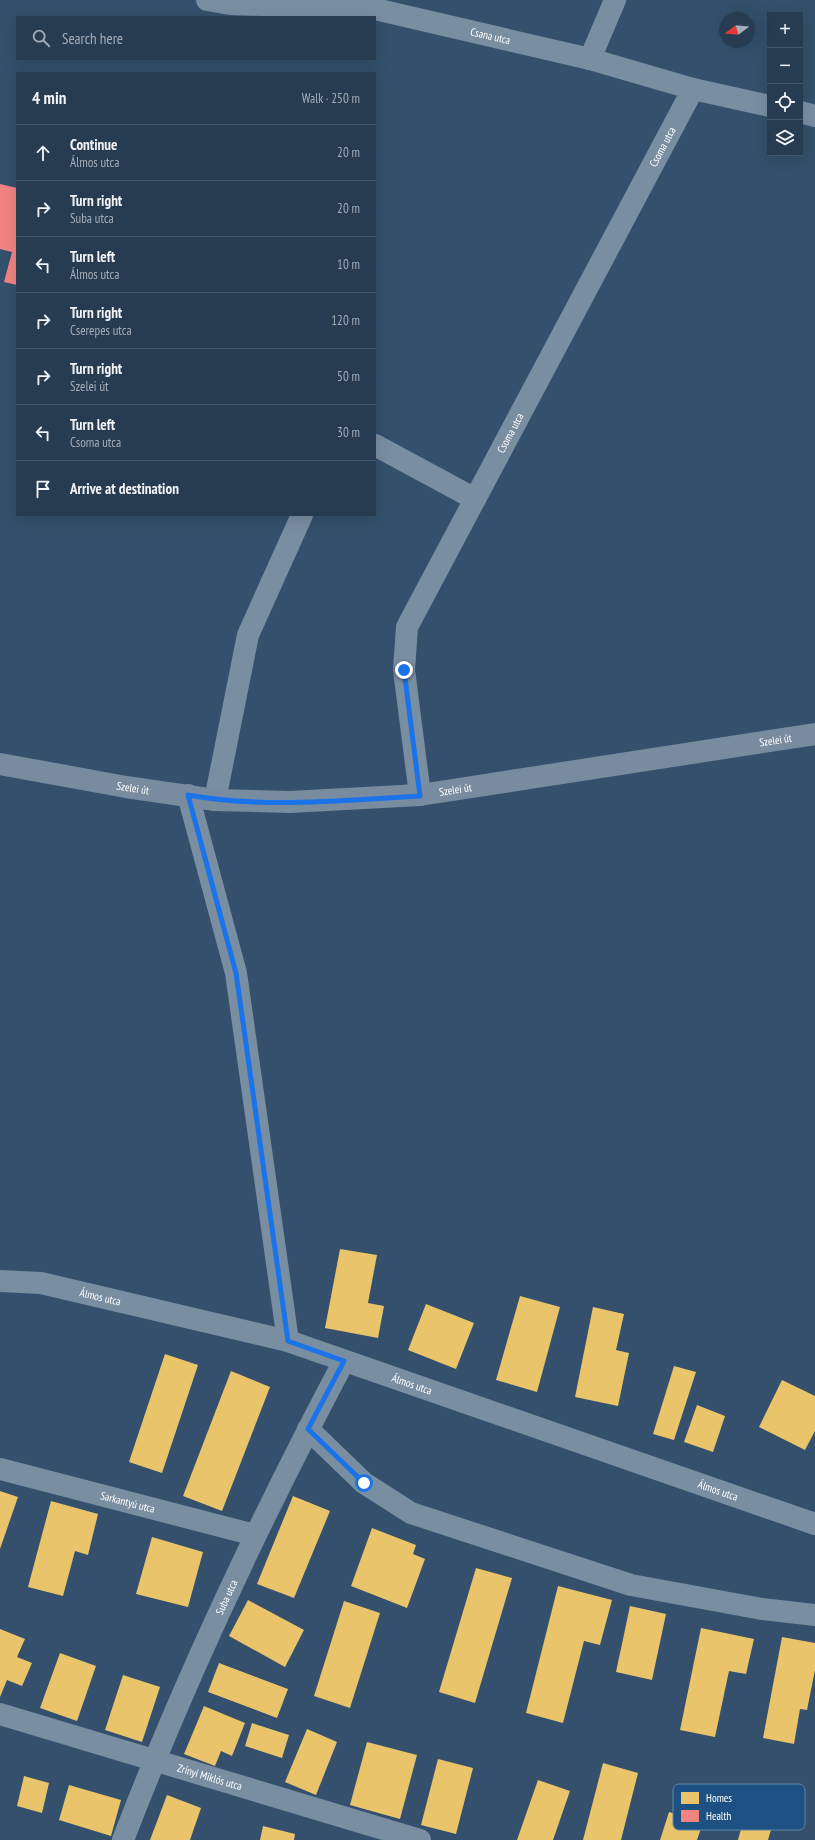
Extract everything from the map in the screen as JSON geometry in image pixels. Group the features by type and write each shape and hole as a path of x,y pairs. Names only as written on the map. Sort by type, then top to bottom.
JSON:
{"main road":[{"name":"Szelei út","path":"0,764 126,787 215,800 290,802 420,796 815,734"}],"street":[{"name":"Csana utca","path":"207,0 230,4 375,9 590,59 693,89 767,105"},
{"path":"590,59 615,0"},
{"name":"Csoma utca","path":"420,796 404,670 407,627 693,89"},
{"path":"803,113 815,116"},
{"path":"376,446 475,499"},
{"path":"215,800 248,635 302,516"},
{"path":"188,795 236,973 288,1341"},
{"name":"Álmos utca","path":"0,1281 42,1283 288,1341 815,1524"},
{"name":"Suba utca","path":"123,1840 154,1759 255,1535 344,1361"},
{"path":"308,1429 364,1483 411,1513 631,1585 762,1608 815,1615"},
{"name":"Sarkantyú utca","path":"0,1469 255,1535"},
{"name":"Zrínyi Miklós utca","path":"0,1714 420,1840"}],"building: Homes":[{"path":"340,1249 377,1255 368,1303 384,1306 378,1338 325,1328"},
{"path":"520,1296 560,1307 537,1392 496,1380"},
{"path":"426,1304 474,1323 456,1369 408,1350"},
{"path":"593,1307 624,1314 616,1350 629,1353 618,1406 575,1397"},
{"path":"165,1354 198,1365 162,1473 129,1462"},
{"path":"674,1366 696,1372 674,1440 653,1434"},
{"path":"231,1371 270,1387 222,1511 183,1496"},
{"path":"782,1380 815,1396 815,1431 805,1450 759,1427"},
{"path":"697,1405 725,1416 713,1452 684,1442"},
{"path":"0,1491 18,1497 0,1549"},
{"path":"293,1496 330,1511 294,1598 257,1584"},
{"path":"51,1501 98,1514 88,1555 75,1551 63,1596 28,1587"},
{"path":"372,1528 416,1545 413,1554 425,1559 407,1608 351,1586"},
{"path":"152,1537 203,1552 188,1607 136,1594"},
{"path":"476,1568 512,1578 475,1703 439,1692"},
{"path":"558,1586 612,1600 600,1645 584,1641 563,1723 526,1713"},
{"path":"248,1600 304,1630 285,1667 229,1636"},
{"path":"344,1601 380,1613 350,1708 314,1696"},
{"path":"630,1606 666,1614 652,1680 616,1672"},
{"path":"701,1628 754,1639 746,1674 729,1671 715,1737 680,1730"},
{"path":"0,1629 25,1639 17,1657 32,1663 22,1686 7,1680 0,1697"},
{"path":"782,1637 815,1643 815,1670 807,1710 800,1709 794,1744 763,1738"},
{"path":"60,1653 96,1666 77,1721 40,1708"},
{"path":"219,1663 288,1689 277,1718 208,1692"},
{"path":"123,1675 160,1687 142,1742 105,1730"},
{"path":"204,1706 245,1723 232,1756 221,1751 215,1766 184,1754"},
{"path":"252,1723 289,1735 282,1758 245,1746"},
{"path":"307,1729 337,1742 316,1795 285,1782"},
{"path":"367,1742 417,1755 400,1819 350,1805"},
{"path":"438,1759 473,1768 456,1834 421,1825"},
{"path":"603,1763 638,1773 621,1840 583,1840"},
{"path":"24,1776 49,1783 42,1813 17,1806"},
{"path":"538,1780 570,1791 553,1840 517,1840"},
{"path":"69,1785 121,1800 111,1836 59,1820"},
{"path":"167,1795 201,1808 190,1840 150,1840"},
{"path":"669,1812 673,1813 673,1830 700,1830 697,1840 660,1840"},
{"path":"263,1826 295,1834 294,1840 260,1840"},
{"path":"741,1830 771,1830 768,1840 738,1840"}],"building: Health":[{"path":"0,184 16,188 16,285 4,282 12,252 0,249"}],"route":[{"path":"364,1483 308,1429 344,1361 288,1341 236,973 188,795 215,800 290,802 420,796 404,670"}]}
